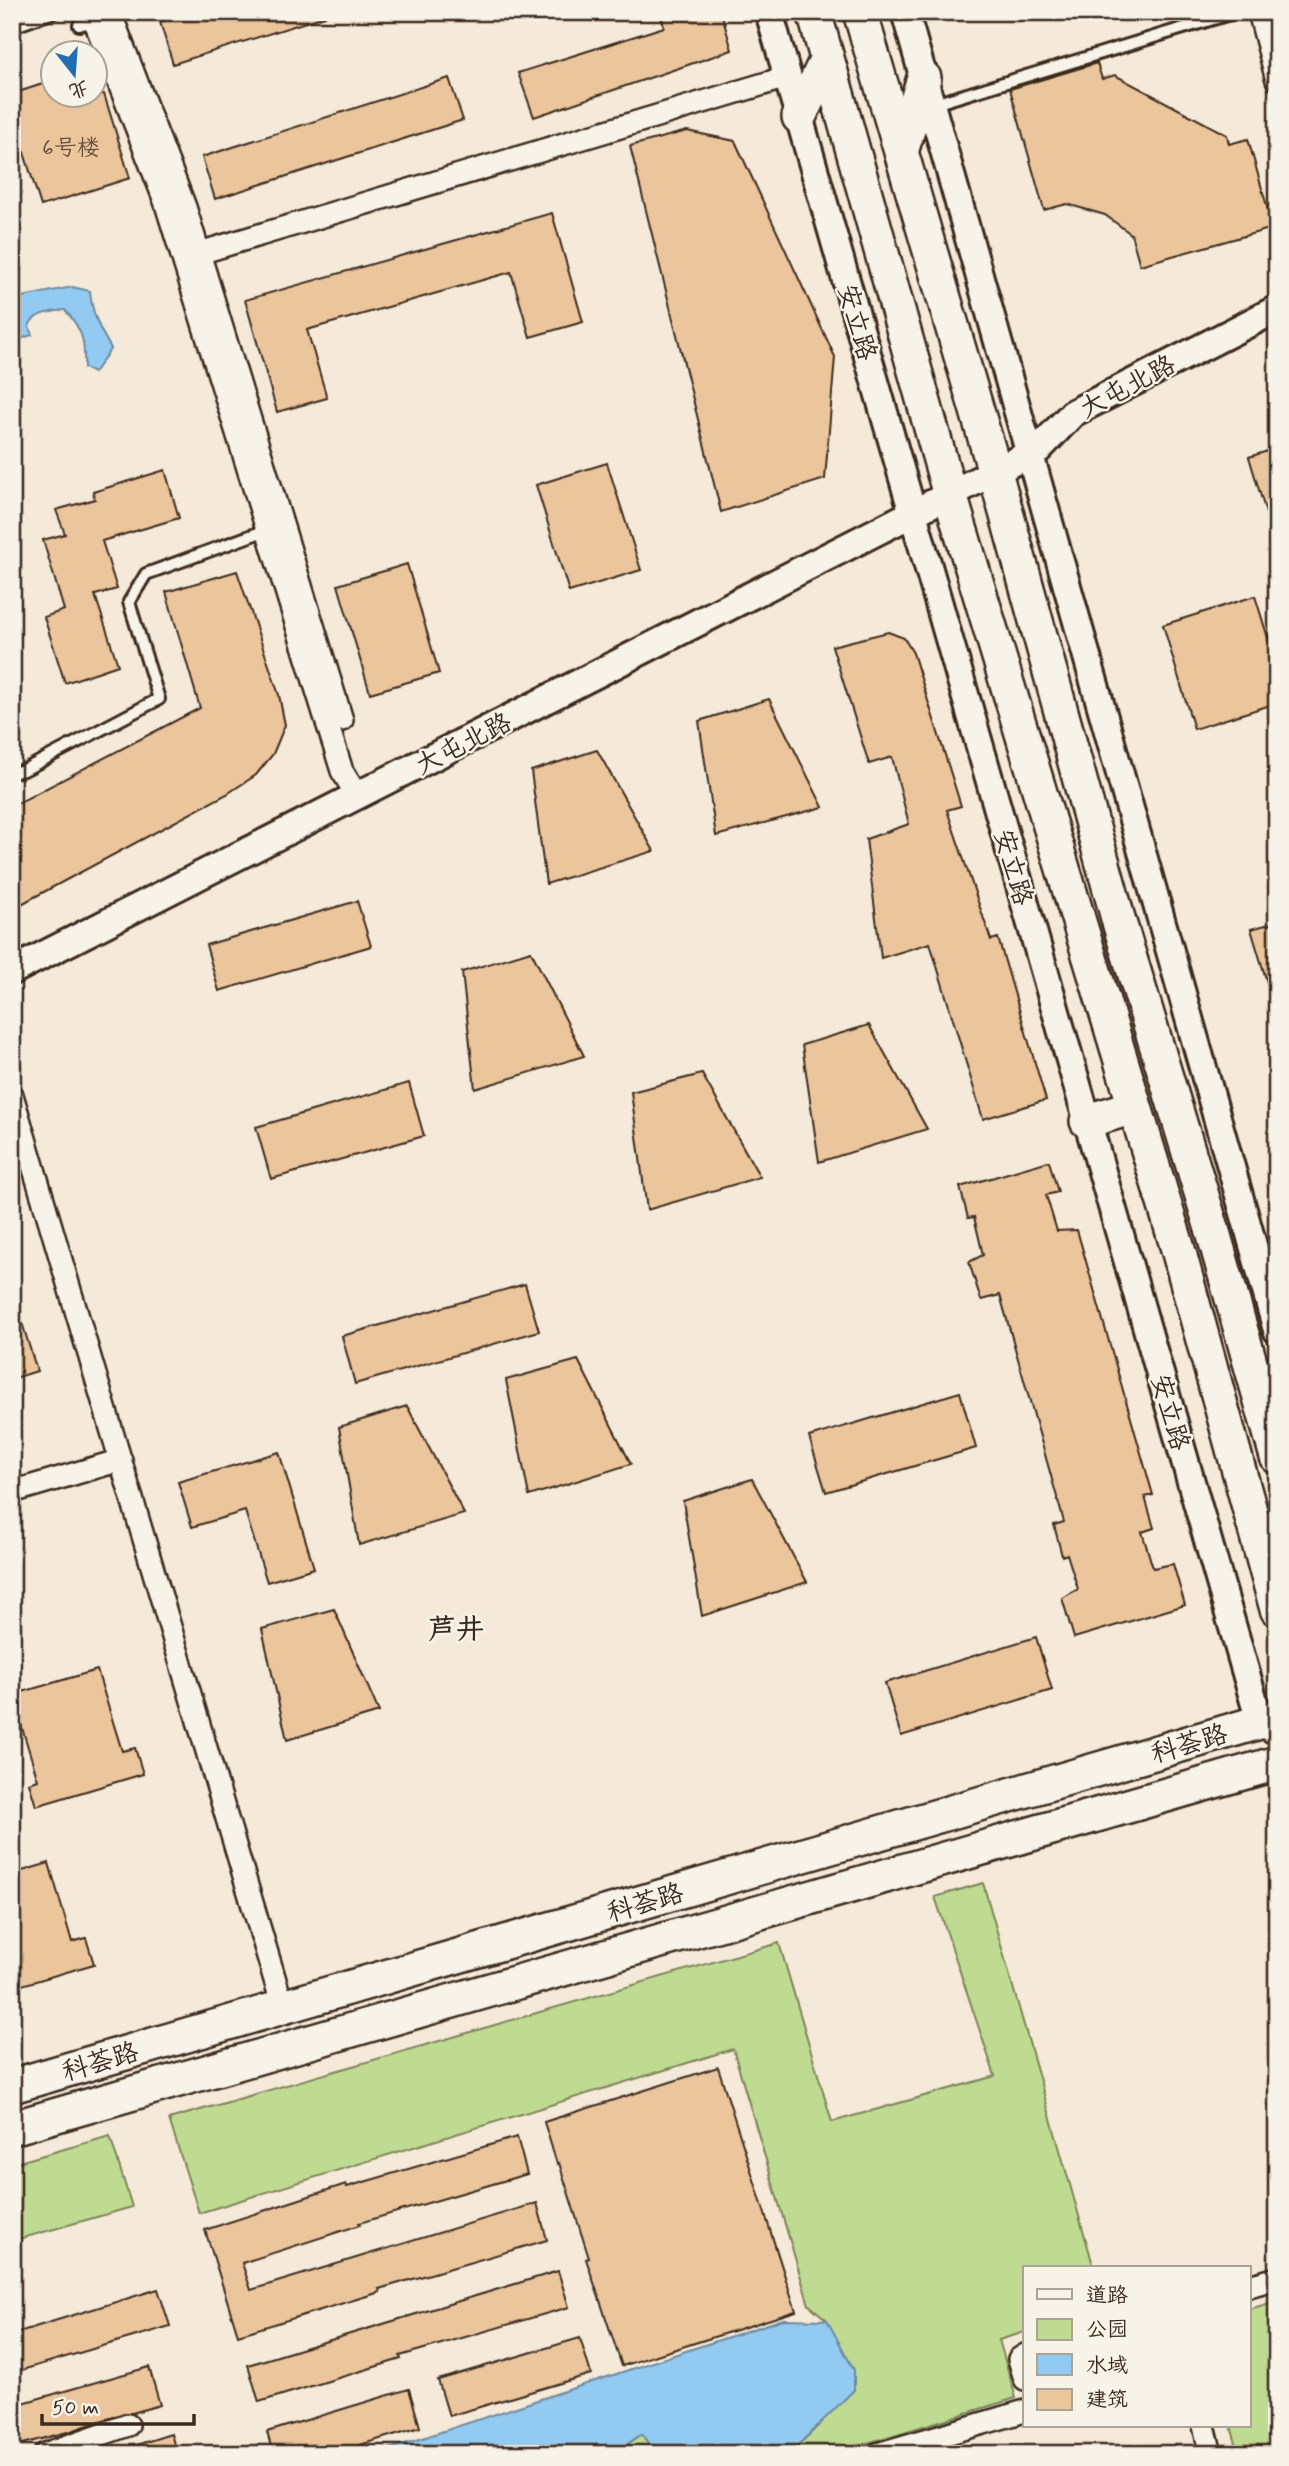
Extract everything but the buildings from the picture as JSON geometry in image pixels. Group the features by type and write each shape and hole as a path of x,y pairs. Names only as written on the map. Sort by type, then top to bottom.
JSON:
{"main road":[{"name":"安立路","path":"814,12 950,495 1178,1249 1277,1609"},
{"path":"860,12 995,472 1119,922 1213,1232 1277,1457"},
{"path":"799,117 827,59"},
{"path":"901,152 927,91"},
{"path":"1087,1121 1134,1107"},
{"name":"科荟路","path":"12,2087 1271,1724"},
{"name":"科荟路","path":"12,2128 1277,1763"}],"street":[{"name":"安立路","path":"769,12 1087,1121 1271,1724"},
{"path":"905,12 1277,1329"},
{"path":"1259,12 1277,80"},
{"path":"97,17 185,207 190,255 274,527 355,764 358,797"},
{"path":"190,255 786,75"},
{"name":"大屯北路","path":"12,971 1039,449 1073,413 1277,309"},
{"path":"12,1095 283,2007"},
{"path":"12,1492 121,1460"},
{"path":"1250,2286 1277,2278"},
{"path":"1023,2356 1019,2359 1023,2372"},
{"path":"877,2454 1023,2412"},
{"path":"45,2454 128,2425"},
{"path":"1204,2428 1211,2454"}],"lane":[{"path":"12,27 54,12"},
{"path":"927,91 1237,12"},
{"path":"12,773 24,770 159,699 129,602 146,574 274,527"}],"green space":[{"path":"983,1883 1093,2266 1023,2266 1023,2333 999,2340 1016,2398 831,2454 789,2454 820,2424 827,2320 809,2305 733,2049 199,2213 169,2119 779,1943 832,2122 995,2076 935,1897"},
{"path":"110,2136 132,2207 12,2241 12,2164"},
{"path":"1277,2301 1277,2454 1239,2454 1232,2428 1250,2428 1250,2309"},
{"path":"642,2434 655,2454 613,2454"}],"water":[{"path":"72,287 90,291 97,321 111,348 94,373 84,368 82,336 65,310 39,315 29,326 32,335 12,342 12,299"},
{"path":"783,2319 827,2320 854,2370 854,2390 789,2454 655,2454 642,2434 613,2454 374,2454"}],"district":[{"name":"芦井","path":"456,1628"}]}
